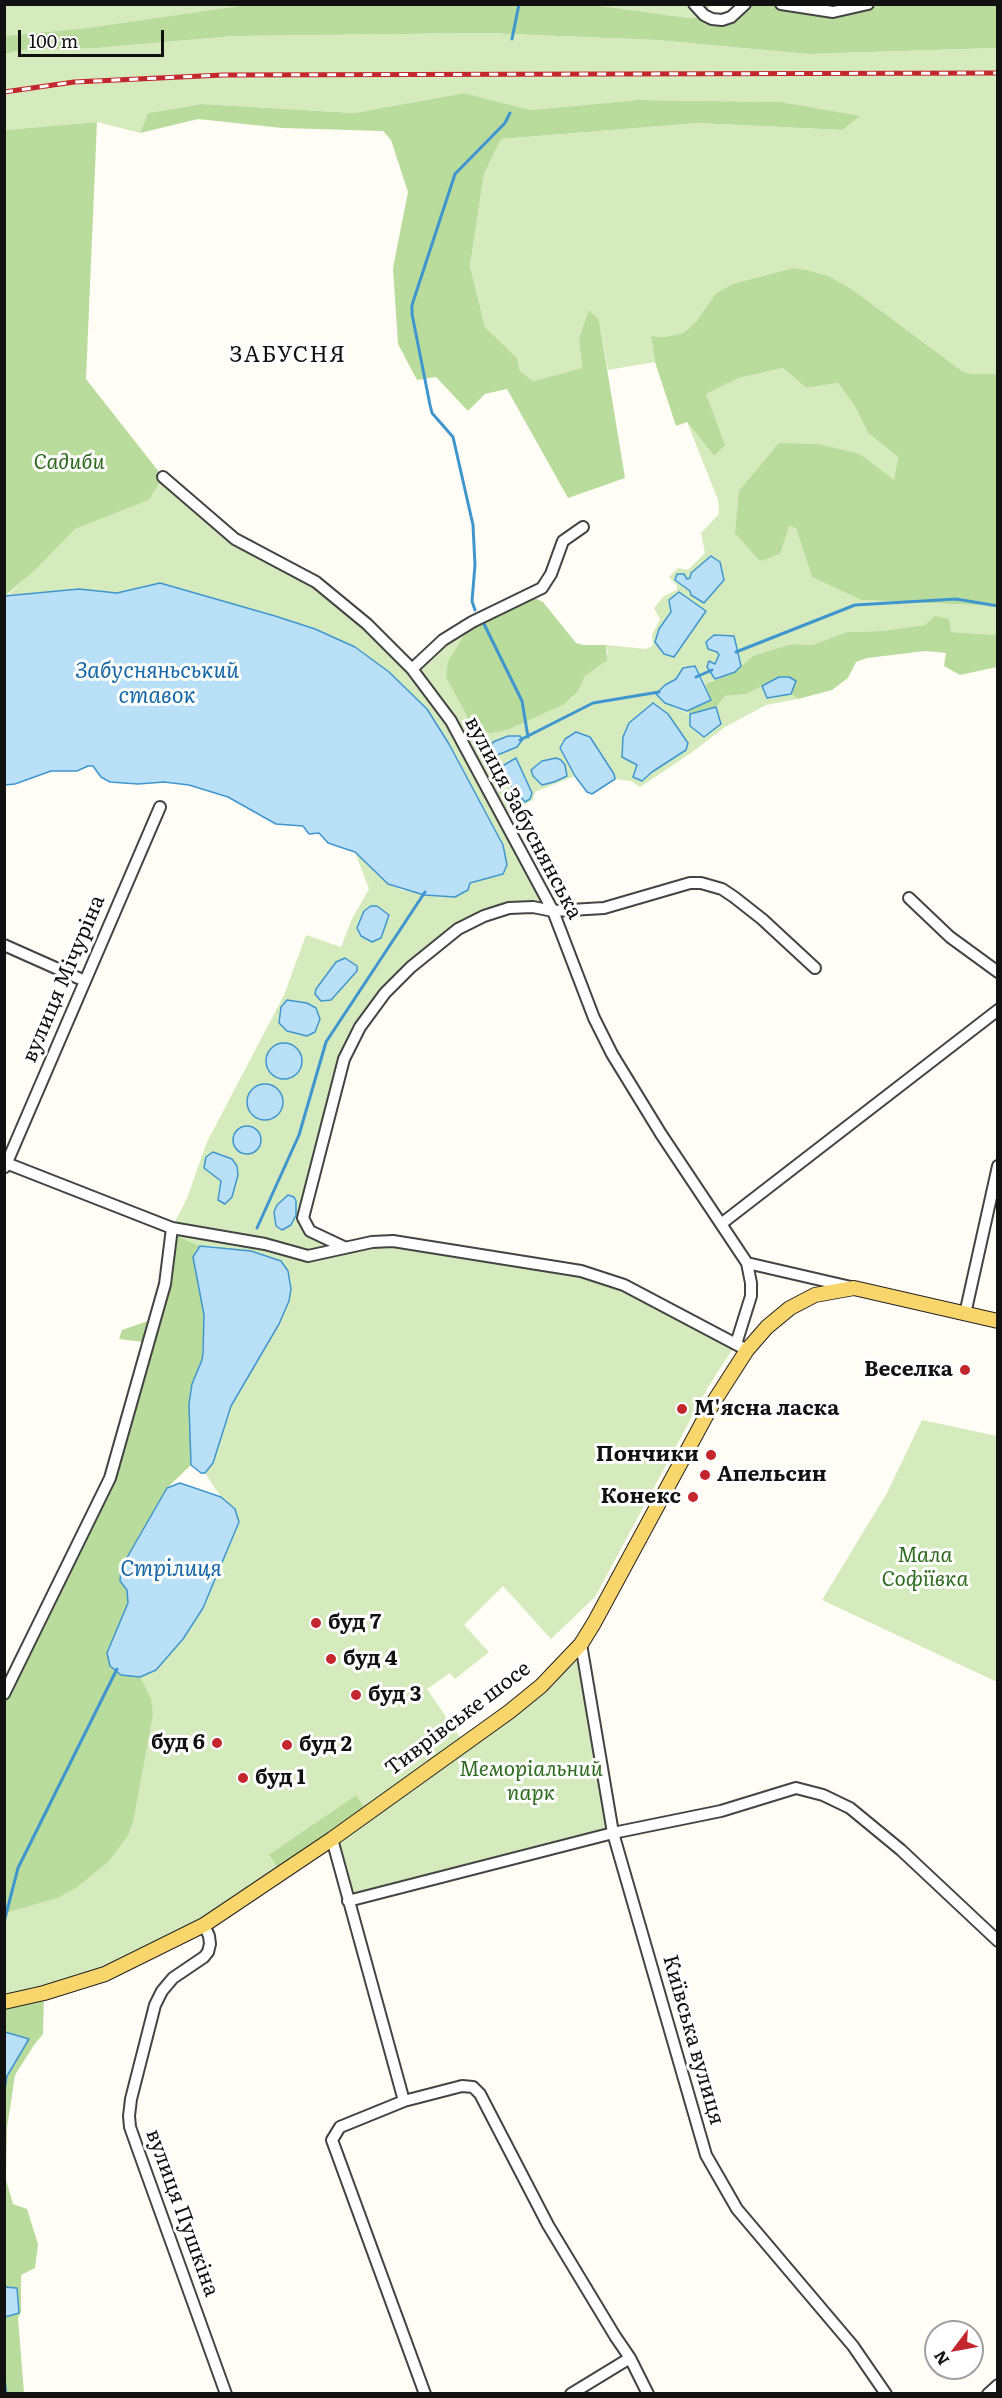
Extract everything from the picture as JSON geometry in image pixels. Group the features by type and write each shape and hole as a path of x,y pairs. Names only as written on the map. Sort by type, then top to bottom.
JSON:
{"main road":[{"name":"Тиврівське шосе","path":"4,2002 44,1993 105,1974 204,1925 332,1839 509,1712 541,1686 581,1644 607,1600 741,1347 798,1303 824,1292 854,1288 998,1321"}],"street":[{"path":"694,4 704,15 722,20 731,17 745,4"},
{"path":"781,4 833,12 868,4"},
{"name":"вулиця Забуснянська","path":"163,477 235,538 316,582 367,624 412,669 451,721 553,910 594,1018 612,1054 661,1134 747,1263"},
{"path":"412,669 443,640 472,622 542,588 551,574 563,541 583,527"},
{"name":"вулиця Мічуріна","path":"5,1165 160,807"},
{"path":"344,1247 310,1231 303,1218 303,1210 344,1059 372,1008 397,980 458,929 484,916 509,908 533,907 553,910 604,908 690,883 712,885 734,897 762,919 815,968"},
{"path":"909,898 950,937 998,972"},
{"path":"4,945 85,981"},
{"path":"721,1224 998,1010"},
{"path":"5,1165 172,1228 265,1244 308,1256 344,1247 393,1241 581,1271 624,1285 741,1347 752,1283 747,1263 854,1288"},
{"path":"965,1314 998,1166"},
{"path":"4,1694 110,1478 165,1284 172,1228"},
{"name":"Київська вулиця","path":"581,1644 613,1833 706,2155 737,2209 853,2346 886,2394"},
{"path":"348,1901 613,1833 722,1811 796,1788 823,1795 850,1808 902,1850 998,1941"},
{"path":"332,1839 404,2101"},
{"name":"вулиця Пушкіна","path":"204,1925 210,1944 208,1952 173,1978 162,1991 155,2005 131,2099 129,2116 137,2148 226,2394"},
{"path":"425,2394 332,2140 340,2127 404,2101 462,2086 473,2087 480,2094 548,2225 630,2358 648,2394"},
{"path":"571,2394 630,2358"},
{"path":"988,2394 998,2385"}],"green space":[{"path":"254,4 585,4 701,18 711,22 749,5 770,5 787,10 833,14 884,5 997,5 997,48 808,54 657,40 484,33 235,36 97,48 22,50 5,54 5,36 87,28"},
{"path":"5,5 254,5 87,28 5,36"},
{"path":"585,5 711,5 701,18 688,18"},
{"path":"484,33 657,40 808,54 997,48 997,374 972,374 962,371 853,290 831,277 793,268 732,284 715,294 696,322 683,333 665,337 651,336 655,362 608,370 599,320 579,339 582,368 533,381 520,371 517,358 485,327 470,266 484,174 501,139 698,123 842,130 780,102 637,100 531,110 464,93 354,113 202,104 148,113 140,133 97,122 5,130 5,54 22,50 97,48 235,36"},
{"path":"464,93 531,110 637,100 780,102 860,116 842,130 698,123 501,139 484,174 470,266 485,327 517,358 520,371 533,381 582,368 579,339 589,310 599,320 625,478 568,498 507,389 485,394 468,411 436,377 417,380 398,344 393,268 408,192 391,140 383,131 282,128 198,119 140,133 148,113 202,104 354,113"},
{"name":"Садиби","path":"97,122 86,379 163,477 149,500 75,529 36,569 5,596 5,130"},
{"path":"793,268 831,277 853,290 962,371 972,374 997,374 997,606 861,600 812,577 796,528 789,526 780,554 760,561 735,533 739,491 779,443 817,444 860,454 894,480 898,457 868,433 854,405 838,383 806,388 783,368 739,378 706,394 725,445 714,456 687,422 676,426 655,362 651,336 665,337 683,333 696,322 715,294 732,284"},
{"name":"Меморіальний парк","path":"783,368 806,388 838,383 854,405 868,433 898,457 894,481 860,454 790,525 796,528 812,577 861,600 997,606 997,635 951,632 925,625 881,631 847,632 812,645 792,644 743,666 735,672 741,665 717,652 719,656 715,664 707,667 715,679 705,684 695,666 665,685 673,707 690,714 690,726 721,724 716,707 725,696 747,694 762,686 767,697 791,694 798,699 766,705 725,727 640,787 631,781 615,779 614,774 560,749 575,776 535,792 533,800 503,816 553,911 533,907 484,916 411,967 350,1044 305,1225 344,1247 372,1242 610,1279 736,1344 708,1387 595,1597 551,1639 503,1586 464,1625 489,1652 455,1679 450,1673 427,1689 464,1743 581,1644 613,1833 348,1901 332,1839 368,1812 356,1795 269,1856 281,1874 142,1957 5,2002 5,1857 37,1771 114,1635 183,1638 203,1608 235,1509 221,1497 205,1473 213,1463 231,1406 279,1324 215,1246 200,1246 177,1236 172,1228 187,1198 207,1142 284,995 306,935 341,947 352,919 369,889 355,852 388,884 401,890 441,897 485,878 499,876 503,874 507,865 503,845 495,829 449,744 427,710 389,672 355,647 295,622 160,583 117,593 79,589 7,596 75,529 149,500 163,477 235,539 316,582 412,669 472,622 448,661 510,729 565,704 572,698 585,676 608,654 606,645 647,649 653,645 652,635 660,619 654,608 664,596 677,590 677,586 669,577 678,568 688,570 705,553 701,533 719,514 718,500 687,422 714,456 706,394 739,378","holes":["516,758 530,799 525,802 499,768"]},
{"path":"530,596 543,602 576,643 606,645 607,660 585,676 578,691 565,704 510,729 492,733 483,732 471,723 446,677 448,661 472,622"},
{"path":"935,616 949,619 951,632 997,635 997,667 960,675 944,666 946,653 925,651 867,658 856,662 848,678 832,690 798,699 791,694 796,681 779,677 747,694 725,696 716,707 690,714 687,711 711,700 705,684 735,672 753,656 792,644 812,645 847,632 881,631 925,625"},
{"path":"177,1236 200,1246 195,1251 204,1315 202,1360 190,1394 191,1465 167,1488 127,1590 128,1603 107,1653 122,1675 140,1677 151,1699 153,1714 133,1822 128,1835 109,1861 76,1888 57,1898 5,1913 4,1700 113,1479 151,1343 119,1339 122,1330 162,1316 170,1285"},
{"name":"Мала Софіївка","path":"922,1420 997,1436 997,1682 822,1600 887,1493"},
{"path":"356,1795 368,1812 281,1874 269,1855"},
{"path":"44,1993 43,2034 15,2075 7,2128 6,2180 13,2204 27,2209 38,2244 35,2268 21,2275 21,2312 18,2318 24,2393 5,2394 5,2002"}],"water":[{"path":"711,556 720,562 724,580 704,603 691,595 690,591 675,580 677,574 684,574 687,579 690,578 691,573"},
{"name":"Забусняньський ставок","path":"160,583 315,629 355,647 389,672 427,709 449,744 503,845 507,865 503,874 470,883 468,890 455,897 424,895 388,884 355,852 328,843 319,833 309,834 303,826 276,824 228,797 189,785 164,782 138,784 110,782 101,777 93,766 88,766 77,771 51,771 15,784 5,785 5,596 79,589 117,593"},
{"path":"679,592 706,611 674,657 664,654 655,642 659,629 671,612 669,600"},
{"path":"714,635 734,636 741,666 735,672 715,679 707,667 709,661 715,664 719,655 708,649 706,642"},
{"path":"695,666 711,700 687,711 665,703 656,694 676,679 683,668"},
{"path":"779,677 789,677 796,681 791,694 767,698 762,686"},
{"path":"653,703 668,714 688,743 686,750 642,781 633,777 637,765 622,757 623,737 629,723"},
{"path":"716,707 721,724 704,737 690,726 690,714"},
{"path":"576,732 590,737 614,774 615,779 592,794 587,792 575,776 560,748 565,739"},
{"path":"508,736 520,736 523,739 517,747 495,756 489,753 493,742"},
{"path":"516,758 532,793 530,799 525,802 499,768"},
{"path":"556,758 565,765 567,776 542,785 533,776 531,770 542,761"},
{"path":"371,906 377,906 389,915 381,938 372,942 361,936 357,928 364,911"},
{"path":"345,958 357,966 357,971 331,1000 321,1001 315,994 316,989 336,962"},
{"path":"287,1000 307,1003 316,1008 320,1019 315,1032 307,1036 287,1031 279,1023 281,1007"},
{"path":"284,1043 297,1048 302,1061 297,1074 284,1079 271,1074 266,1061 271,1048"},
{"path":"265,1084 277,1090 283,1102 277,1114 265,1120 253,1114 247,1102 253,1090"},
{"path":"247,1126 257,1130 261,1140 257,1150 247,1154 237,1150 233,1140 237,1130"},
{"path":"213,1152 232,1159 237,1166 238,1175 232,1197 225,1204 218,1200 221,1181 204,1168 206,1157"},
{"path":"288,1195 294,1197 296,1201 296,1215 291,1225 282,1230 276,1226 274,1212 277,1205"},
{"path":"200,1246 251,1251 281,1261 288,1271 291,1289 289,1301 279,1324 231,1406 213,1463 205,1473 201,1473 191,1465 189,1404 192,1384 203,1353 204,1315 193,1257"},
{"name":"Стрілиця","path":"180,1483 221,1497 235,1509 239,1522 203,1608 183,1639 156,1670 140,1677 121,1675 110,1666 107,1653 128,1603 127,1590 120,1581 121,1568 167,1488"},
{"path":"5,2032 29,2039 7,2076 5,2090"},
{"path":"5,2287 17,2288 19,2313 5,2317"}],"waterway":[{"path":"512,39 519,4"},
{"path":"475,610 472,601 475,565 473,525 453,437 432,413 412,305 455,174 505,123 510,113"},
{"path":"736,652 855,605 956,599 998,606"},
{"path":"484,624 522,701 528,737"},
{"path":"696,677 712,670"},
{"path":"520,740 593,703 659,692"},
{"path":"482,756 492,752"},
{"path":"257,1228 299,1135 326,1042 425,892"},
{"path":"4,1922 18,1868 117,1669"},
{"path":"4,2378 6,2394"}],"railway":[{"path":"4,92 74,82 223,75 998,73"}],"place":[{"name":"Веселка","path":"965,1370"},
{"name":"М'ясна ласка","path":"682,1409"},
{"name":"Пончики","path":"711,1455"},
{"name":"Апельсин","path":"705,1475"},
{"name":"Конекс","path":"693,1497"},
{"name":"буд 7","path":"316,1623"},
{"name":"буд 4","path":"331,1659"},
{"name":"буд 3","path":"356,1695"},
{"name":"буд 6","path":"217,1743"},
{"name":"буд 2","path":"287,1745"},
{"name":"буд 1","path":"243,1778"}],"district":[{"name":"ЗАБУСНЯ","path":"288,356"}]}
